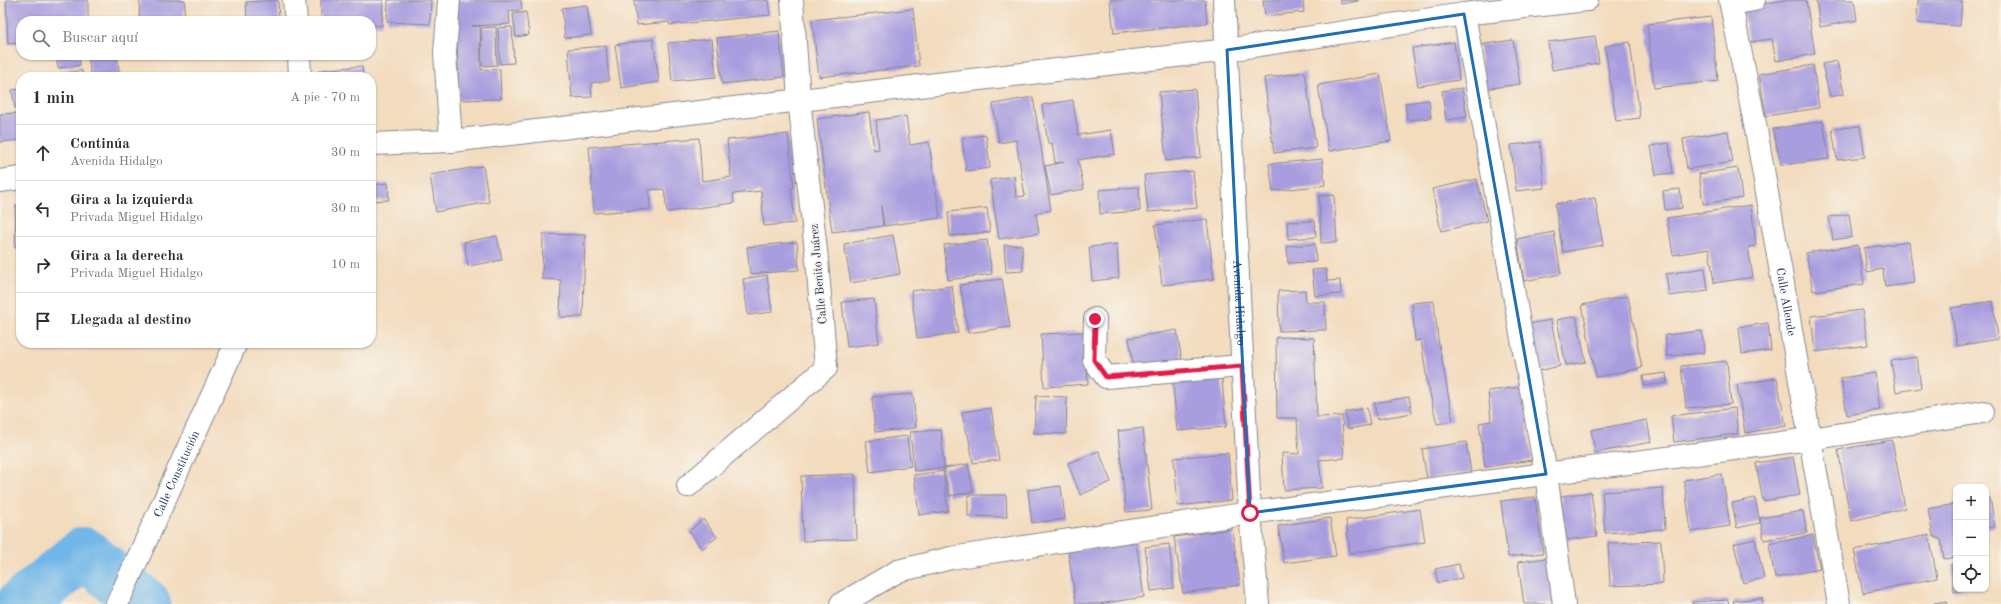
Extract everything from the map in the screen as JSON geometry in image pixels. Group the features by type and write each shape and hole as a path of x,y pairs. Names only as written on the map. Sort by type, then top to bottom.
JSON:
{"street":[{"path":"294,0 296,16"},
{"path":"449,0 444,53 451,141"},
{"name":"Calle Benito Juárez","path":"688,486 826,368 817,260 799,99 792,0"},
{"name":"Avenida Hidalgo","path":"1224,0 1250,513 1258,604"},
{"path":"376,144 451,141 1227,50 1464,14 1588,0"},
{"path":"1730,2 1754,0"},
{"name":"Calle Allende","path":"1730,2 1755,124 1839,604"},
{"path":"1464,14 1546,474 1564,604"},
{"path":"299,60 300,72"},
{"path":"0,181 16,179"},
{"path":"1095,319 1094,360 1106,377 1242,366"},
{"name":"Calle Constitución","path":"117,604 234,348"},
{"path":"841,604 898,571 951,558 1250,513 1810,439 1983,412"}],"highlighted area":[{"path":"1464,14 1546,474 1250,513 1227,50"}],"building":[{"path":"6,0 88,0 88,16 16,16 16,43 8,44"},
{"path":"140,0 185,0 184,16 139,16"},
{"path":"278,0 279,16 247,16 246,2"},
{"path":"321,0 383,0 382,26 376,25 376,16 321,16"},
{"path":"388,0 431,0 430,24 387,22"},
{"path":"456,0 521,0 522,10 509,11 510,24 472,26 480,26 481,70 500,69 501,99 459,100"},
{"path":"634,0 768,0 770,15 670,25 669,22 637,25"},
{"path":"1110,0 1205,0 1207,23 1114,33"},
{"path":"1263,0 1303,0 1304,12 1265,16"},
{"path":"1340,0 1358,0 1358,1 1341,4"},
{"path":"1786,0 1806,0 1815,54 1776,61 1772,39 1749,42 1743,7"},
{"path":"1816,0 1854,0 1857,20 1820,27"},
{"path":"1918,0 1962,0 1960,26 1917,23"},
{"path":"587,5 591,35 565,38 562,8"},
{"path":"913,9 919,66 819,77 812,20"},
{"path":"526,12 529,35 516,37 513,14"},
{"path":"1711,17 1718,81 1654,88 1647,24"},
{"path":"496,27 497,65 482,66 481,28"},
{"path":"512,27 514,63 500,64 498,28"},
{"path":"779,31 784,77 722,84 717,38"},
{"path":"1595,36 1599,63 1552,70 1548,42"},
{"path":"653,39 659,82 621,88 615,45"},
{"path":"712,39 716,77 672,81 668,43"},
{"path":"1513,40 1520,84 1484,89 1479,45"},
{"path":"1454,42 1459,80 1418,86 1412,48"},
{"path":"1630,42 1640,118 1616,121 1605,46"},
{"path":"606,46 609,81 591,83 592,97 572,98 568,49"},
{"path":"57,60 80,60 80,65 58,68"},
{"path":"89,60 118,60 119,72 90,72"},
{"path":"1837,61 1844,94 1830,97 1822,64"},
{"path":"1813,65 1819,108 1766,116 1759,74"},
{"path":"362,66 363,72 319,72 319,70"},
{"path":"82,70 82,72 70,72"},
{"path":"1305,72 1316,148 1274,153 1264,78"},
{"path":"1380,74 1391,141 1329,151 1318,85"},
{"path":"1462,88 1467,117 1446,120 1442,91"},
{"path":"1195,89 1201,157 1166,161 1159,92"},
{"path":"12,90 16,90 16,108 15,108"},
{"path":"1033,97 1051,210 1036,213 1039,233 999,239 990,180 1014,176 1016,197 1025,196 1016,140 999,143 993,104"},
{"path":"1073,100 1078,135 1111,130 1115,154 1078,160 1084,189 1051,195 1045,166 1064,162 1055,163 1052,143 1048,144 1042,105"},
{"path":"1429,100 1431,118 1407,120 1405,103"},
{"path":"869,112 874,150 879,149 876,120 906,116 910,145 929,142 940,218 884,226 881,206 883,226 832,232 817,119"},
{"path":"16,113 16,140 0,142 0,114"},
{"path":"1823,121 1829,159 1781,165 1773,129"},
{"path":"1860,126 1865,157 1837,160 1832,129"},
{"path":"1728,131 1733,162 1687,169 1683,139"},
{"path":"788,134 794,188 791,188 795,223 764,226 761,191 733,194 734,203 667,212 664,189 649,190 650,209 594,213 589,147 699,138 702,181 731,177 727,140"},
{"path":"986,135 990,168 966,171 962,138"},
{"path":"1540,142 1544,188 1516,191 1511,145"},
{"path":"1669,143 1673,173 1656,175 1651,146"},
{"path":"1322,159 1325,185 1273,191 1269,164"},
{"path":"483,166 489,202 436,212 430,175"},
{"path":"1738,168 1742,198 1703,204 1699,174"},
{"path":"1193,171 1197,208 1148,212 1144,175"},
{"path":"1477,179 1487,221 1441,231 1432,189"},
{"path":"388,183 389,200 376,201 376,184"},
{"path":"1139,187 1140,211 1100,214 1099,190"},
{"path":"1680,189 1682,208 1665,210 1663,191"},
{"path":"1334,195 1337,242 1321,243 1319,196"},
{"path":"1595,198 1603,245 1563,252 1555,204"},
{"path":"16,205 16,248 15,248"},
{"path":"1751,205 1756,246 1748,247 1753,277 1714,283 1709,249 1673,255 1667,218"},
{"path":"987,208 990,232 950,236 948,212"},
{"path":"1849,214 1852,237 1833,240 1829,217"},
{"path":"1207,219 1214,279 1162,285 1155,225"},
{"path":"1315,221 1316,237 1288,239 1287,222"},
{"path":"1554,232 1561,274 1524,281 1517,239"},
{"path":"543,234 585,235 583,317 560,317 561,280 542,279"},
{"path":"893,235 900,274 851,283 844,244"},
{"path":"497,236 502,260 468,266 464,242"},
{"path":"987,240 992,274 948,280 944,245"},
{"path":"797,242 799,270 750,274 747,247"},
{"path":"1909,242 1914,283 1885,287 1883,269 1867,272 1864,248"},
{"path":"1117,244 1119,278 1092,281 1089,247"},
{"path":"1315,244 1316,262 1288,263 1287,246"},
{"path":"1004,245 1022,245 1023,271 1006,272"},
{"path":"1858,245 1864,284 1813,291 1806,253"},
{"path":"1705,268 1708,291 1669,296 1666,274"},
{"path":"1326,269 1327,281 1340,280 1341,294 1315,296 1312,270"},
{"path":"767,275 772,312 748,315 743,279"},
{"path":"1002,279 1010,327 968,333 960,285"},
{"path":"952,286 958,333 917,338 911,291"},
{"path":"1305,290 1306,302 1325,302 1326,330 1279,331 1278,291"},
{"path":"1628,296 1642,368 1596,377 1582,305"},
{"path":"874,299 879,343 847,347 842,302"},
{"path":"1434,301 1438,339 1453,421 1437,424 1427,381 1421,340 1415,341 1412,303"},
{"path":"1993,301 1998,339 1957,346 1951,308"},
{"path":"1862,310 1868,345 1815,352 1811,316"},
{"path":"1576,316 1586,362 1566,365 1557,320"},
{"path":"1551,320 1560,366 1534,372 1527,324"},
{"path":"1768,323 1771,350 1742,354 1739,327"},
{"path":"1177,330 1182,362 1134,369 1129,338"},
{"path":"1702,331 1704,353 1667,356 1665,335"},
{"path":"1085,332 1088,384 1044,387 1041,334"},
{"path":"1276,337 1314,338 1317,417 1342,416 1344,458 1319,460 1322,488 1284,490 1282,453 1299,454 1297,418 1277,418"},
{"path":"1917,357 1921,388 1896,392 1891,361"},
{"path":"1727,361 1731,404 1686,408 1681,366"},
{"path":"1666,373 1667,383 1644,386 1643,376"},
{"path":"1875,373 1880,410 1847,415 1841,378"},
{"path":"1777,378 1786,426 1745,433 1737,385"},
{"path":"1222,379 1226,427 1177,431 1173,383"},
{"path":"1522,387 1532,460 1485,467 1479,423 1491,421 1488,391"},
{"path":"913,394 916,428 875,432 872,397"},
{"path":"1036,396 1067,397 1066,434 1034,433"},
{"path":"1409,397 1412,413 1377,419 1374,403"},
{"path":"991,408 999,460 973,463 968,434 966,434 962,412"},
{"path":"1367,408 1370,425 1348,429 1345,412"},
{"path":"1735,408 1738,434 1674,442 1671,416"},
{"path":"1647,420 1651,442 1595,453 1591,430"},
{"path":"1143,428 1152,510 1126,512 1118,431"},
{"path":"941,430 944,468 914,471 910,432"},
{"path":"907,436 911,466 870,472 866,441"},
{"path":"1892,440 1905,508 1851,521 1838,450"},
{"path":"1466,442 1471,472 1427,479 1422,449"},
{"path":"1099,451 1111,482 1080,495 1068,463"},
{"path":"1228,453 1232,500 1178,506 1174,458"},
{"path":"1793,457 1800,495 1763,501 1756,463"},
{"path":"968,464 973,492 949,496 944,468"},
{"path":"943,471 948,511 919,515 914,475"},
{"path":"855,474 857,539 803,541 801,476"},
{"path":"1722,474 1730,526 1691,532 1684,480"},
{"path":"1061,486 1065,519 1032,523 1028,490"},
{"path":"1663,488 1665,529 1605,533 1602,492"},
{"path":"1591,492 1597,536 1567,540 1561,496"},
{"path":"968,495 1006,495 1007,517 968,516"},
{"path":"1535,497 1543,553 1508,557 1501,501"},
{"path":"1755,498 1760,523 1737,528 1732,503"},
{"path":"1989,498 1995,527 1989,528 1989,520"},
{"path":"1953,505 1953,558 1944,559 1941,540 1933,536 1928,509"},
{"path":"1420,509 1425,542 1350,553 1346,520"},
{"path":"1803,511 1807,533 1764,540 1760,518"},
{"path":"1330,518 1336,556 1284,563 1278,526"},
{"path":"703,519 717,537 702,549 689,531"},
{"path":"1232,529 1240,585 1183,593 1174,537"},
{"path":"1813,535 1820,569 1775,578 1769,544"},
{"path":"1929,535 1937,578 1863,593 1854,550"},
{"path":"1755,539 1764,578 1743,583 1734,544"},
{"path":"1661,541 1663,584 1610,586 1608,543"},
{"path":"1136,542 1144,597 1099,604 1076,604 1068,551"},
{"path":"1169,544 1174,588 1151,591 1145,547"},
{"path":"1547,558 1554,604 1524,604 1518,562"},
{"path":"1459,564 1462,578 1438,583 1435,569"},
{"path":"1951,564 1953,564 1953,583"},
{"path":"1762,598 1763,604 1734,604 1733,601"},
{"path":"1728,600 1729,604 1692,604 1692,602"},
{"path":"1947,601 1948,604 1934,603"}],"waterway":[{"path":"22,604 84,553 145,604"}],"route":[{"path":"1095,319 1094,360 1106,377 1242,366 1250,513"}]}
